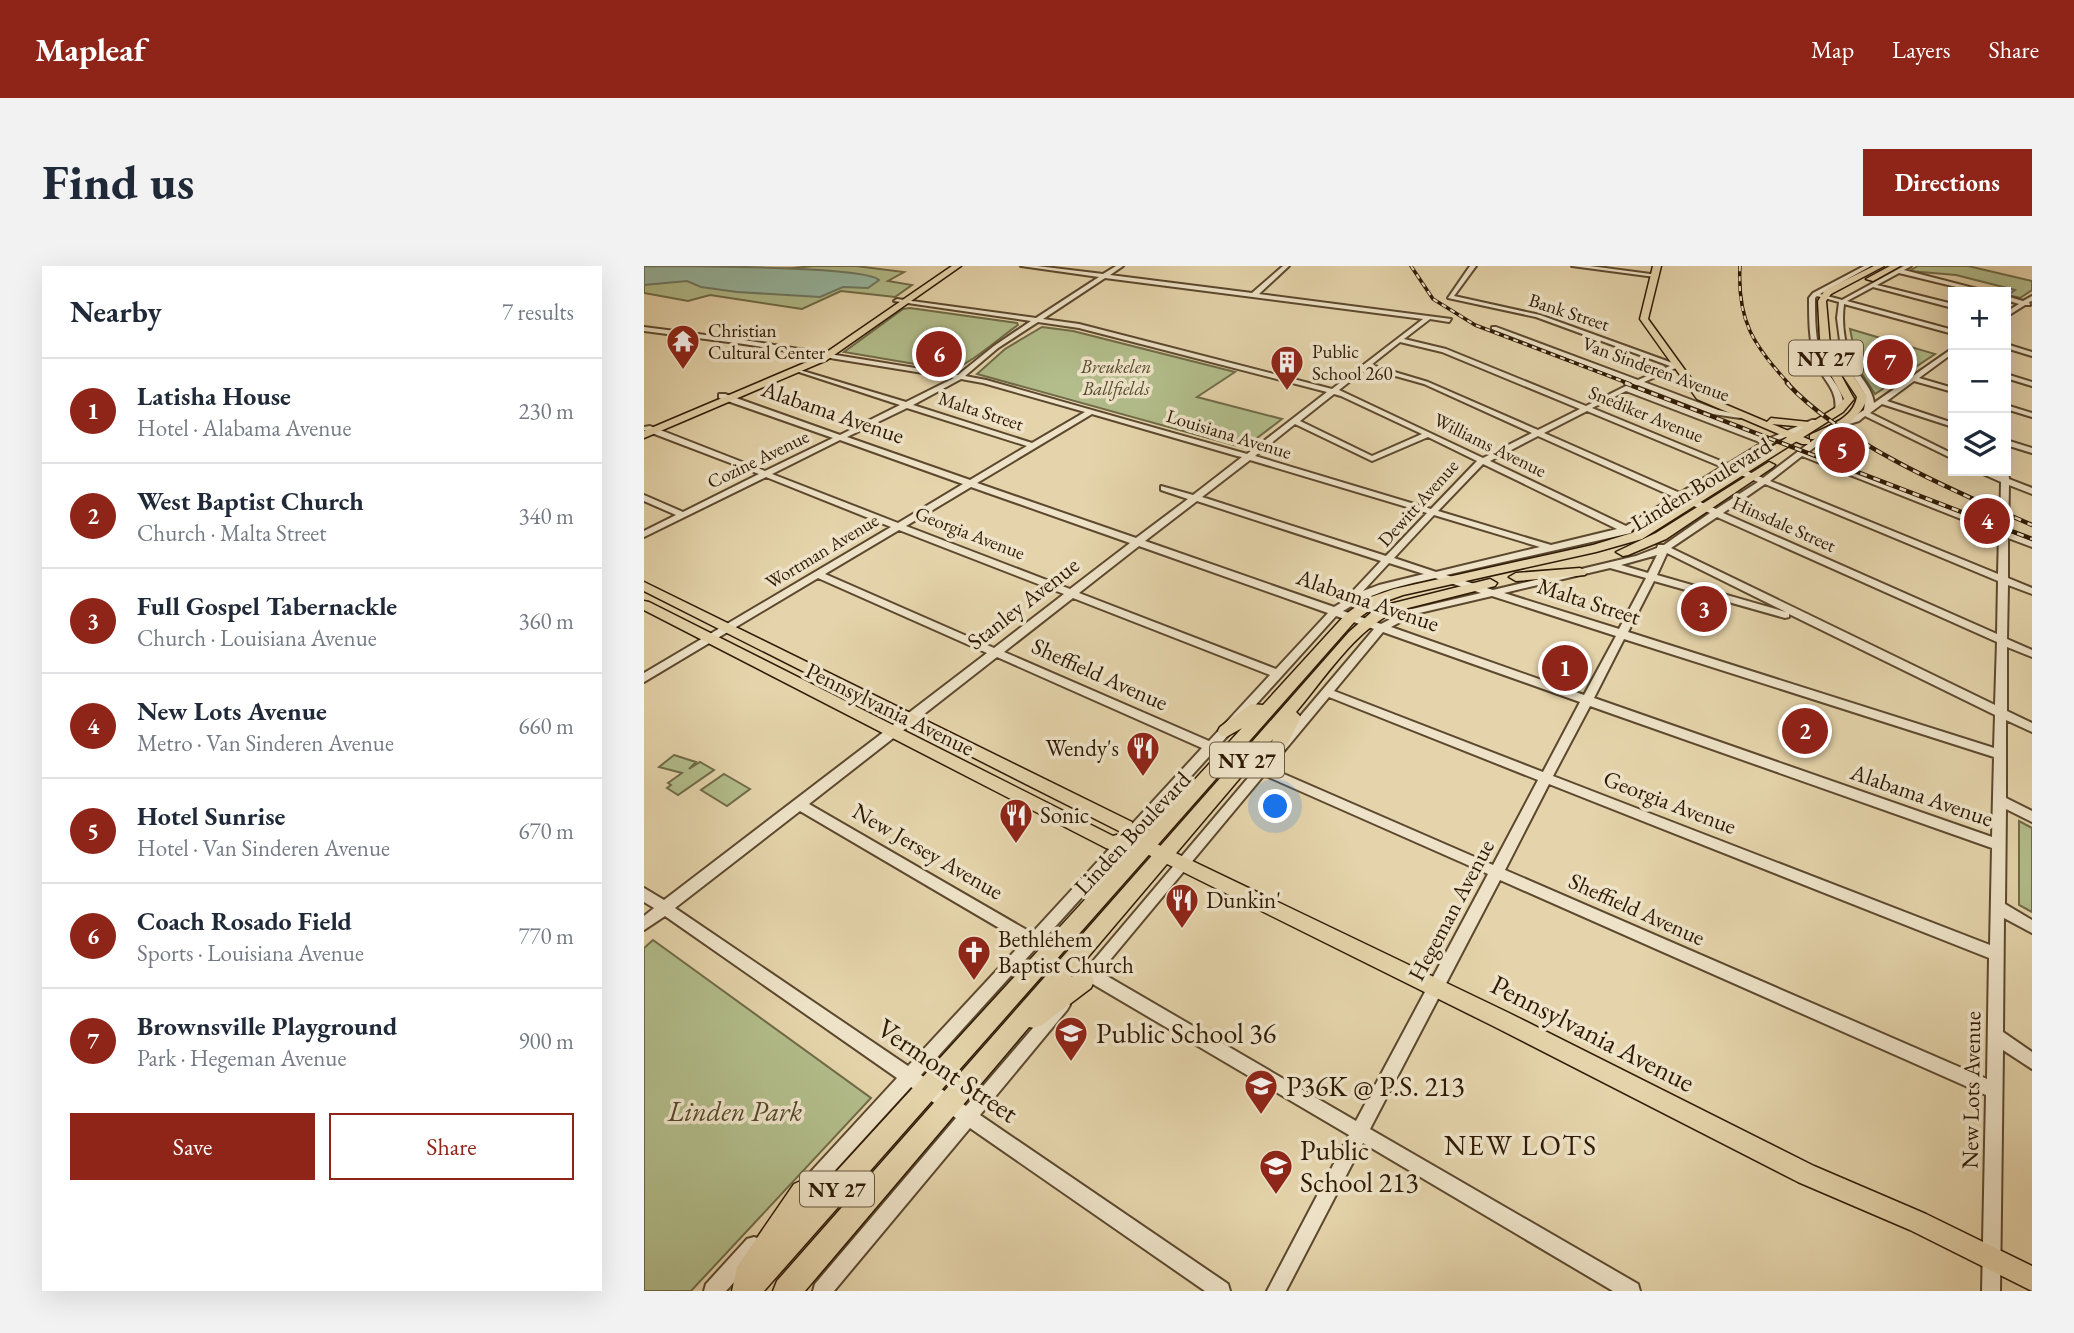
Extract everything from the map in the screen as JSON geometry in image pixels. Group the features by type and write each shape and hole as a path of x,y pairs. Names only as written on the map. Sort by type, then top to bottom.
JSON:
{"highway":[{"path":"1829,297 1880,266"},
{"path":"1829,297 1896,268"},
{"path":"1881,280 1896,268"},
{"name":"Linden Boulevard","path":"746,1291 919,1082 1155,850 1306,692 1361,618 1363,607 1387,596 1596,548 1631,533 1734,469 1795,438 1839,410 1849,399 1826,357 1821,312 1829,297"},
{"name":"Linden Boulevard","path":"787,1291 959,1110 1003,1042 1155,850 1282,681 1361,618 1402,604 1658,546 1758,479 1795,438 1840,424 1858,410 1862,403 1859,393 1838,360 1829,297"},
{"path":"1516,577 1580,572"},
{"path":"1226,731 1282,681"},
{"path":"1276,751 1306,692"},
{"path":"1003,1042 1086,977"},
{"path":"738,1291 803,1193"}],"main road":[{"path":"901,302 948,266"},
{"path":"726,397 798,370 957,266"},
{"path":"1656,270 1644,319 1696,394 1740,416 1781,424 1806,424"},
{"path":"647,431 824,355"},
{"name":"Van Sinderen Avenue","path":"1740,416 1795,438"},
{"name":"Pennsylvania Avenue","path":"644,586 1126,827 1155,850 1807,1174 1919,1222 2032,1279"},
{"name":"Pennsylvania Avenue","path":"644,606 1112,843 1155,850"}],"street":[{"path":"1024,266 1449,320"},
{"name":"Cozine Avenue","path":"644,534 962,377 996,348 1120,266"},
{"path":"1254,295 1286,266"},
{"name":"Bank Street","path":"1473,266 1450,297 1538,316 1676,366"},
{"path":"1575,266 1656,270"},
{"path":"1829,297 1868,266"},
{"path":"1896,268 1908,266"},
{"path":"1896,268 1965,287"},
{"path":"1829,297 1881,280"},
{"path":"1872,285 1948,305"},
{"path":"1829,297 1948,331"},
{"path":"1829,297 1840,309 1847,360 1869,394 1871,403 1866,412"},
{"path":"2011,312 2028,304 2032,298"},
{"path":"2011,299 2028,304"},
{"name":"Williams Avenue","path":"901,302 1090,329 1335,391 1429,434 2032,728"},
{"name":"Stanley Avenue","path":"644,924 1429,317"},
{"name":"Van Sinderen Avenue","path":"1494,328 1716,412 1740,416"},
{"name":"Louisiana Avenue","path":"644,329 962,377 1551,548"},
{"name":"Snediker Avenue","path":"1399,340 1444,350 2032,591"},
{"path":"2011,348 2032,354"},
{"path":"1866,412 1948,353"},
{"path":"1944,355 1948,357"},
{"name":"Hinsdale Street","path":"1366,366 1426,383 2032,654"},
{"name":"Dewitt Avenue","path":"1361,618 1390,560 1431,513 1483,461 1626,388 1676,366"},
{"name":"Malta Street","path":"798,370 1033,446"},
{"path":"1913,378 1948,388"},
{"path":"2011,378 2032,384"},
{"name":"Van Sinderen Avenue","path":"1626,388 1768,442"},
{"name":"Alabama Avenue","path":"726,397 1361,618 1999,845"},
{"path":"1881,401 1948,423"},
{"path":"2011,409 2032,415"},
{"name":"Wortman Avenue","path":"644,678 1090,412"},
{"path":"1866,412 1948,454"},
{"name":"Linden Boulevard","path":"1758,479 1840,424 1866,412"},
{"name":"Linden Boulevard","path":"1734,469 1768,442 1795,438 1806,424 1822,420"},
{"path":"1295,421 1372,459 1429,434"},
{"name":"Georgia Avenue","path":"647,431 766,474 1072,593 1282,681"},
{"path":"2011,444 2032,451"},
{"path":"1800,453 2032,544"},
{"path":"1992,476 2032,491"},
{"name":"New Lots Avenue","path":"1991,1291 2000,908 2000,713 2005,476"},
{"name":"Malta Street","path":"1164,488 2000,755"},
{"path":"644,498 683,515"},
{"name":"Linden Boulevard","path":"713,1291 803,1193 919,1082 1033,941 1262,769 1326,692 1361,618 1382,587 1551,548 1631,533"},
{"name":"Linden Boulevard","path":"1361,618 1412,612 1651,555 1658,546"},
{"name":"Hegeman Avenue","path":"1276,1291 1652,577 1658,546"},
{"path":"1609,565 1816,623"},
{"name":"Sheffield Avenue","path":"817,574 1211,747"},
{"name":"Linden Boulevard","path":"1282,681 1335,611"},
{"name":"Georgia Avenue","path":"1326,692 1998,955"},
{"name":"Linden Boulevard","path":"822,1291 959,1110 1086,977 1211,747 1226,731"},
{"name":"Sheffield Avenue","path":"1262,769 1995,1091"},
{"name":"Alabama Avenue","path":"1999,800 2032,817"},
{"name":"New Jersey Avenue","path":"799,804 1033,941"},
{"name":"Vermont Street","path":"644,894 1222,1291"},
{"path":"2000,908 2032,927"},
{"path":"1086,977 1360,1132 1631,1291"},
{"path":"1997,1037 2032,1061"}],"green space":[{"path":"813,266 856,266 904,272 888,281 912,285 895,297 841,291 802,309 710,295 688,301 644,293 644,283"},
{"path":"1918,266 1968,266 2032,281 2032,290 2020,298 2011,296 2015,290 2011,287 1956,275 1909,271"},
{"path":"903,309 1018,325 975,357 950,370 844,352"},
{"name":"Breukelen Ballfields","path":"1042,327 1073,331 1235,372 1197,397 1282,419 1244,448 977,374 1005,349"},
{"path":"1850,329 1935,354 1875,394 1858,368"},
{"path":"674,755 696,762 689,769 700,762 714,770 678,795 667,788 671,785 668,783 682,773 659,767"},
{"path":"724,774 750,789 727,806 701,790"},
{"path":"2019,821 2032,828 2032,912 2019,905"},
{"name":"Linden Park","path":"653,940 871,1098 691,1291 644,1291 644,948"}],"shaded area":[{"path":"644,266 808,269 867,275 879,280 868,288 843,287 820,297 737,292 701,287 687,281 644,285"}],"railway":[{"path":"1411,266 1433,299 1475,325 1630,384"},
{"path":"1740,266 1741,302 1750,331 1766,357 1789,384"},
{"path":"1625,383 2032,539"},
{"path":"1787,383 1810,405 1869,446 1936,482 2032,525"}],"place":[{"name":"Coach Rosado Field","path":"939,354"},
{"name":"Brownsville Playground","path":"1890,362"},
{"name":"Christian Cultural Center","path":"683,371"},
{"name":"Public School 260","path":"1287,392"},
{"name":"Hotel Sunrise","path":"1842,450"},
{"name":"New Lots Avenue","path":"1987,521"},
{"name":"Full Gospel Tabernackle","path":"1704,609"},
{"name":"Latisha House","path":"1565,668"},
{"name":"West Baptist Church","path":"1805,731"},
{"name":"Wendy's","path":"1143,778"},
{"name":"Sonic","path":"1016,845"},
{"name":"Dunkin'","path":"1182,930"},
{"name":"Bethlehem Baptist Church","path":"974,982"},
{"name":"Public School 36","path":"1071,1063"},
{"name":"P36K @ P.S. 213","path":"1261,1116"},
{"name":"Public School 213","path":"1276,1196"}],"district":[{"name":"NEW LOTS","path":"1521,1145"}]}
